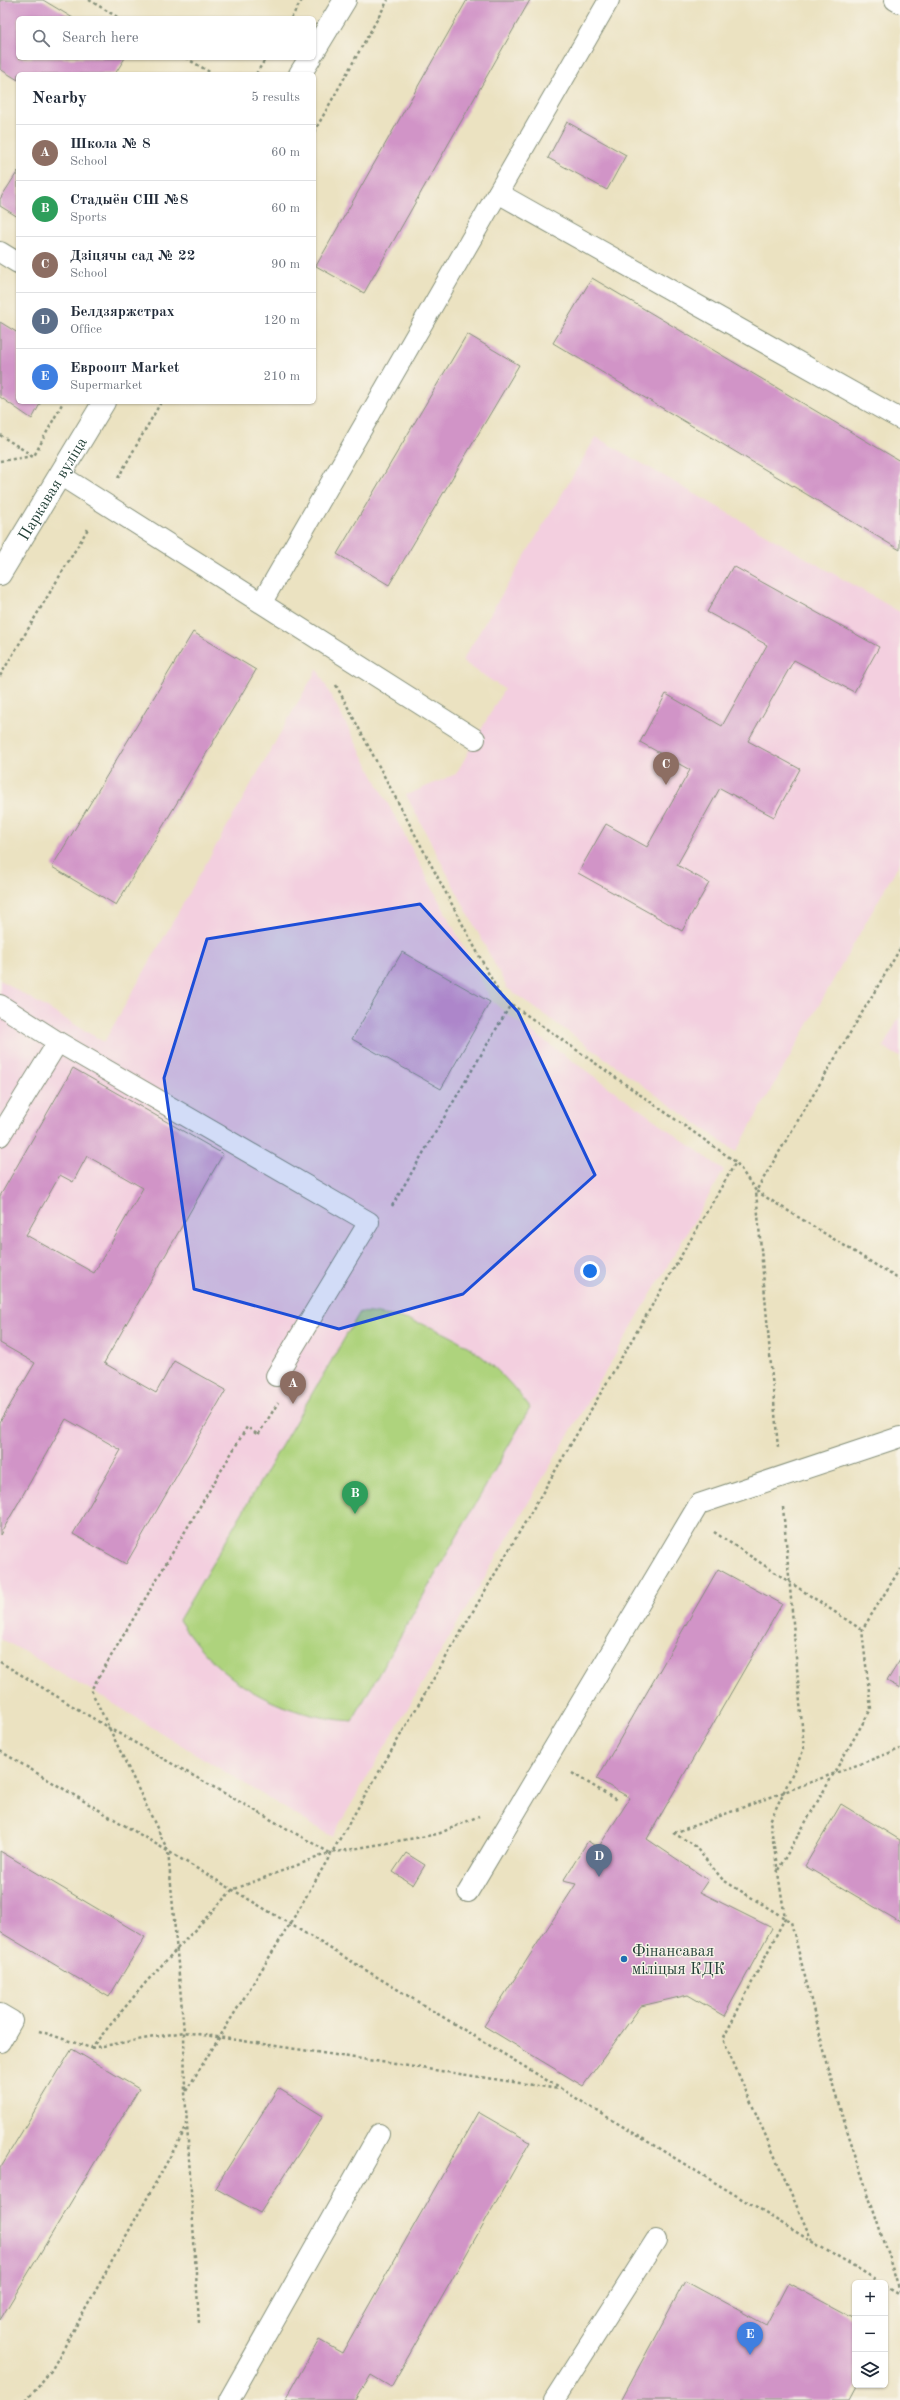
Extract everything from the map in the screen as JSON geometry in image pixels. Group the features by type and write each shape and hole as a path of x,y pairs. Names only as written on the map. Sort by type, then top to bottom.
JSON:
{"street":[{"path":"316,48 345,0"},
{"path":"301,72 309,60"},
{"name":"Паркавая вуліца","path":"0,574 103,404"}],"lane":[{"path":"262,602 609,0"},
{"path":"895,0 900,3"},
{"path":"498,193 900,419"},
{"path":"0,252 16,262"},
{"path":"60,475 262,602 475,739"},
{"path":"0,1005 58,1042 369,1222 276,1376"},
{"path":"0,1136 58,1042"},
{"path":"468,1892 699,1504 900,1437"},
{"path":"0,2042 6,2018"},
{"path":"230,2400 379,2134"},
{"path":"554,2400 656,2240"}],"path":[{"path":"89,0 116,16"},
{"path":"292,16 302,0"},
{"path":"316,128 388,0"},
{"path":"189,60 210,72"},
{"path":"257,72 265,60"},
{"path":"34,456 62,404"},
{"path":"0,676 104,503 160,404"},
{"path":"0,435 34,456"},
{"path":"0,461 34,456"},
{"path":"333,680 501,997 736,1162 756,1191 900,1280"},
{"path":"813,2243 723,2039 785,1918 770,1821 804,1749 756,1191 900,949"},
{"path":"199,2323 185,2092 290,1924 330,1853 736,1162"},
{"path":"691,1518 790,1581 862,1630"},
{"path":"777,1870 871,1709 862,1630 900,1569"},
{"path":"0,1662 109,1728 330,1853"},
{"path":"26,2400 51,2370 186,2131 184,2032 168,1852 109,1728"},
{"path":"900,1749 673,1833 692,1844 723,1880 791,1922 834,2090 900,2292"},
{"path":"0,1751 290,1924 875,2280"},
{"path":"527,1794 574,1772 618,1801"},
{"path":"91,2048 147,1982 232,1890 330,1853 438,1834 486,1812"},
{"path":"6,2018 91,2048 184,2032 561,2090"},
{"path":"888,2288 900,2295"}],"highlighted area":[{"path":"420,904 518,1012 595,1175 463,1294 339,1329 194,1289 164,1078 207,939"}],"shaded area":[{"path":"596,437 900,612 900,862 736,1152 507,988 406,795 456,774 504,689 462,661"},
{"path":"317,669 492,1001 506,1013 724,1170 332,1837 91,1690 0,1638 0,980 104,1042"},
{"path":"900,1016 900,1057 883,1047"}],"green space":[{"path":"360,1312 387,1315 412,1321 457,1339 495,1368 530,1408 352,1721 325,1718 300,1712 253,1692 232,1678 213,1661 195,1642 179,1620"}],"building":[{"path":"0,0 43,0 70,16 16,16 16,60 124,60 116,72 16,72 16,79 0,69"},
{"path":"467,0 530,0 364,293 316,266"},
{"path":"567,122 626,155 607,190 548,158"},
{"path":"16,174 16,216 0,206 0,199"},
{"path":"592,278 900,461 900,550 553,343"},
{"path":"0,322 16,332 16,404 40,404 32,419 0,397"},
{"path":"467,334 519,365 389,585 337,554"},
{"path":"733,566 879,647 854,692 794,660 748,741 800,769 774,817 720,788 677,865 709,883 682,931 578,873 606,824 647,847 690,770 640,742 666,694 722,726 767,645 707,612"},
{"path":"193,632 256,670 116,905 52,867"},
{"path":"402,952 490,1002 441,1089 352,1039"},
{"path":"73,1068 223,1154 104,1363 156,1393 174,1361 226,1390 126,1564 73,1534 121,1450 66,1419 0,1535 0,1422 35,1363 0,1343 0,1196","holes":["87,1156 143,1188 94,1273 26,1235 60,1175 73,1182"]},
{"path":"718,1569 782,1604 647,1839 708,1880 700,1892 772,1928 724,2016 688,1995 641,2006 583,2086 484,2026 576,1884 563,1881 588,1841 598,1848 630,1798 597,1779"},
{"path":"900,1660 900,1688 887,1681"},
{"path":"841,1804 900,1840 900,1922 805,1866"},
{"path":"0,1851 145,1937 109,1997 0,1932"},
{"path":"406,1853 425,1865 413,1885 393,1872"},
{"path":"72,2049 139,2089 0,2320 0,2168"},
{"path":"278,2088 323,2116 260,2213 215,2188"},
{"path":"478,2112 530,2142 391,2387 371,2375 356,2400 285,2400 319,2340 342,2353"},
{"path":"685,2281 766,2325 788,2283 852,2317 852,2388 855,2388 849,2400 621,2400"}],"place":[{"name":"Дзіцячы сад № 22","path":"666,785"},
{"name":"Школа № 8","path":"293,1404"},
{"name":"Стадыён СШ №8","path":"355,1514"},
{"name":"Белдзяржстрах","path":"599,1877"},
{"name":"Фінансавая міліцыя КДК","path":"624,1959"},
{"name":"Евроопт Market","path":"750,2355"}]}
